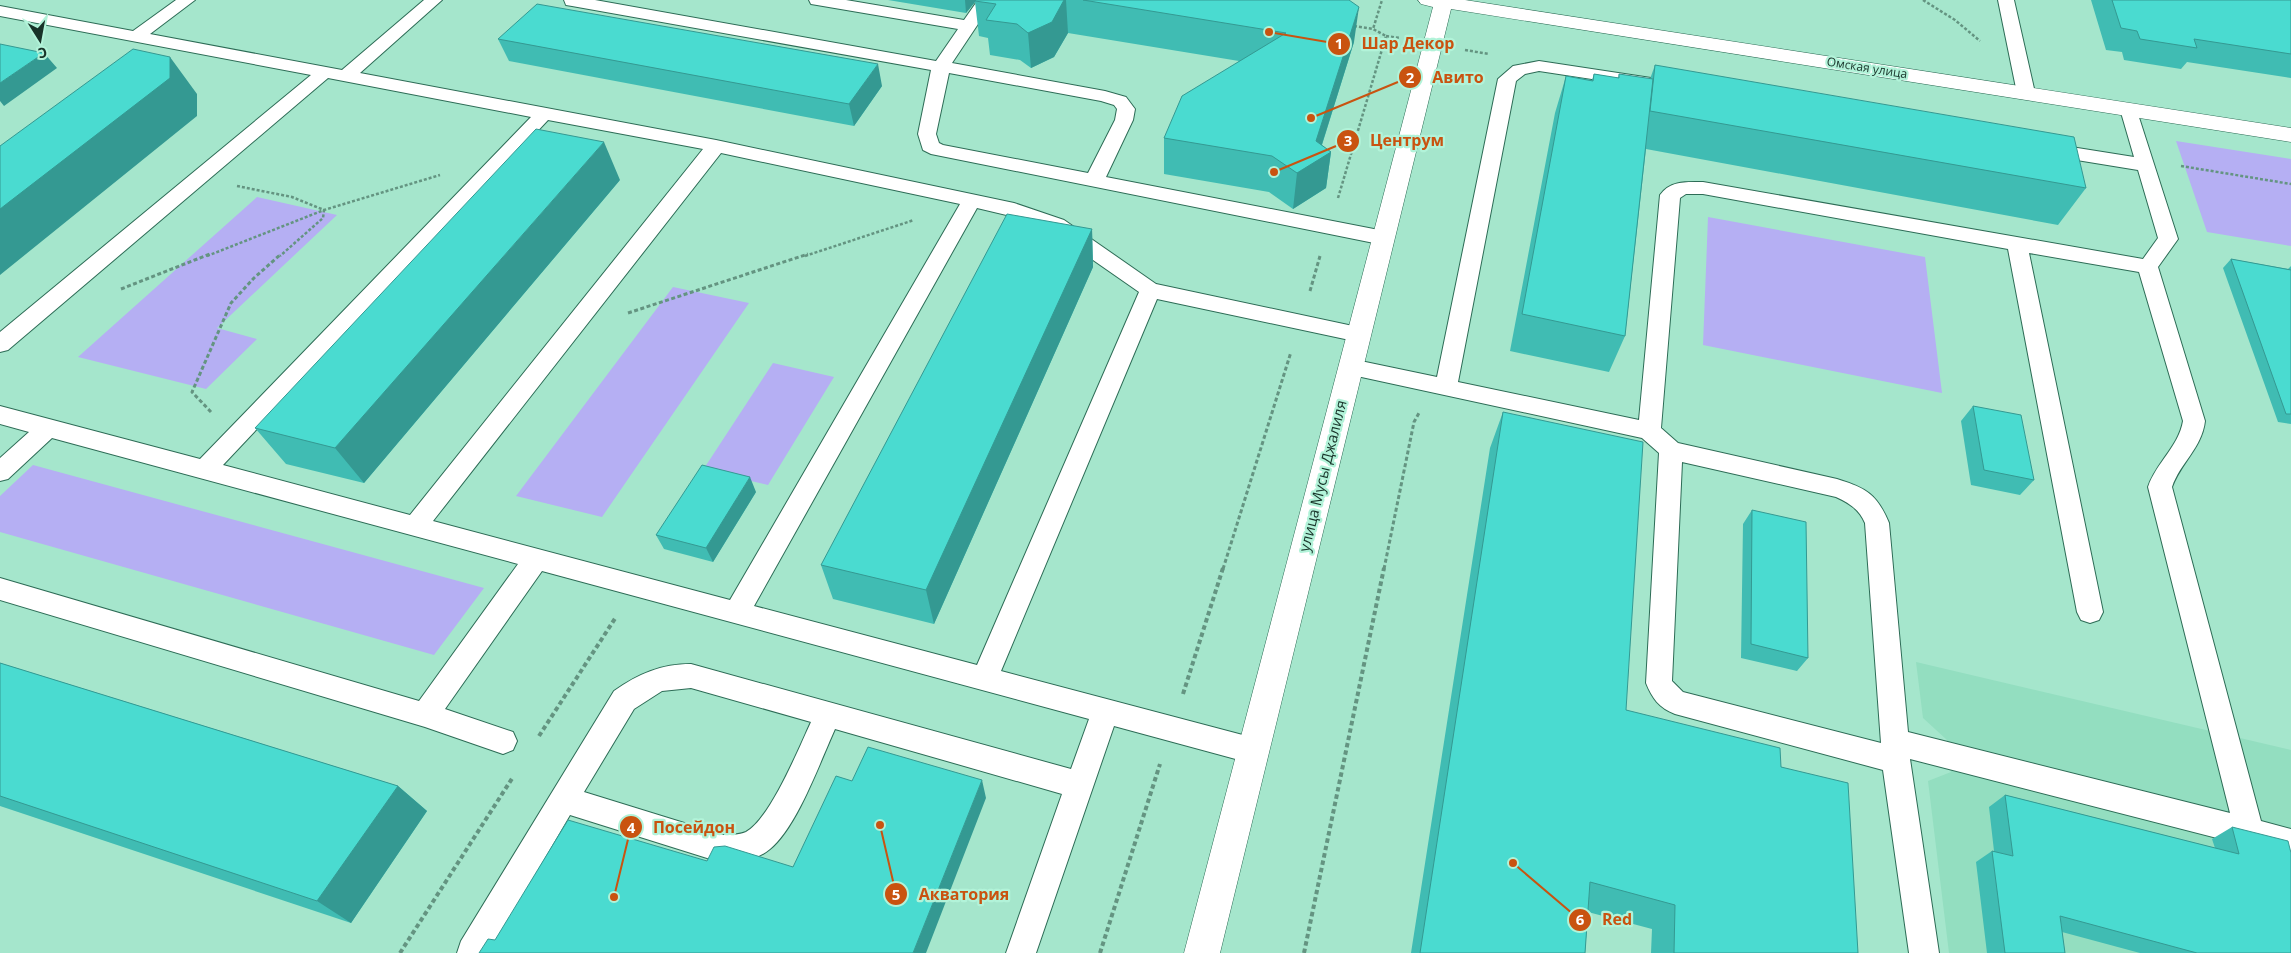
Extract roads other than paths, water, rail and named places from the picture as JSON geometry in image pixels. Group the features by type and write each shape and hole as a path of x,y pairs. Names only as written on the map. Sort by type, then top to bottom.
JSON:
{"street":[{"name":"Омская улица","path":"1439,1 2291,135"},
{"name":"улица Мусы Джалиля","path":"1202,953 1384,238 1439,1"}],"lane":[{"path":"135,37 187,0"},
{"path":"345,77 434,0"},
{"path":"572,0 1105,96 1120,101 1126,109 1124,120 1094,181"},
{"path":"816,0 968,26"},
{"path":"986,0 941,67 927,134 930,146 938,150 1384,238"},
{"path":"2006,0 2026,93"},
{"path":"0,11 543,115 716,146 1034,215 1057,225 1150,290 1360,334"},
{"path":"148,54 164,43"},
{"path":"1441,386 1507,79 1519,70 1539,66 1668,86"},
{"path":"0,344 324,73"},
{"path":"2129,109 2168,239 2148,266"},
{"path":"204,470 543,115"},
{"path":"415,526 716,146"},
{"path":"2029,146 2145,163"},
{"path":"1649,431 1670,195 1682,188 1703,188 2148,266"},
{"path":"736,613 971,201"},
{"path":"2017,244 2090,612"},
{"path":"2148,266 2194,421 2194,433 2162,478 2160,487 2249,832"},
{"path":"984,679 1150,290"},
{"path":"1351,367 1649,431 1671,450 1837,488 1855,494 1871,508 1877,523 1896,751 1924,953"},
{"path":"0,415 1254,751"},
{"path":"0,472 48,428"},
{"path":"1671,450 1659,683 1674,702 1896,751 2291,843"},
{"path":"425,715 536,559"},
{"path":"0,589 425,715 503,740"},
{"path":"472,952 624,700 646,683 668,675 691,676 1079,785"},
{"path":"1021,953 1105,711"},
{"path":"564,800 723,849 742,849 760,839 775,824 828,715"}],"place":[{"name":"Шар Декор","path":"1269,32"},
{"name":"Авито","path":"1311,118"},
{"name":"Центрум","path":"1274,172"},
{"name":"Акватория","path":"880,825"},
{"name":"Red","path":"1513,863"},
{"name":"Посейдон","path":"614,897"}]}
